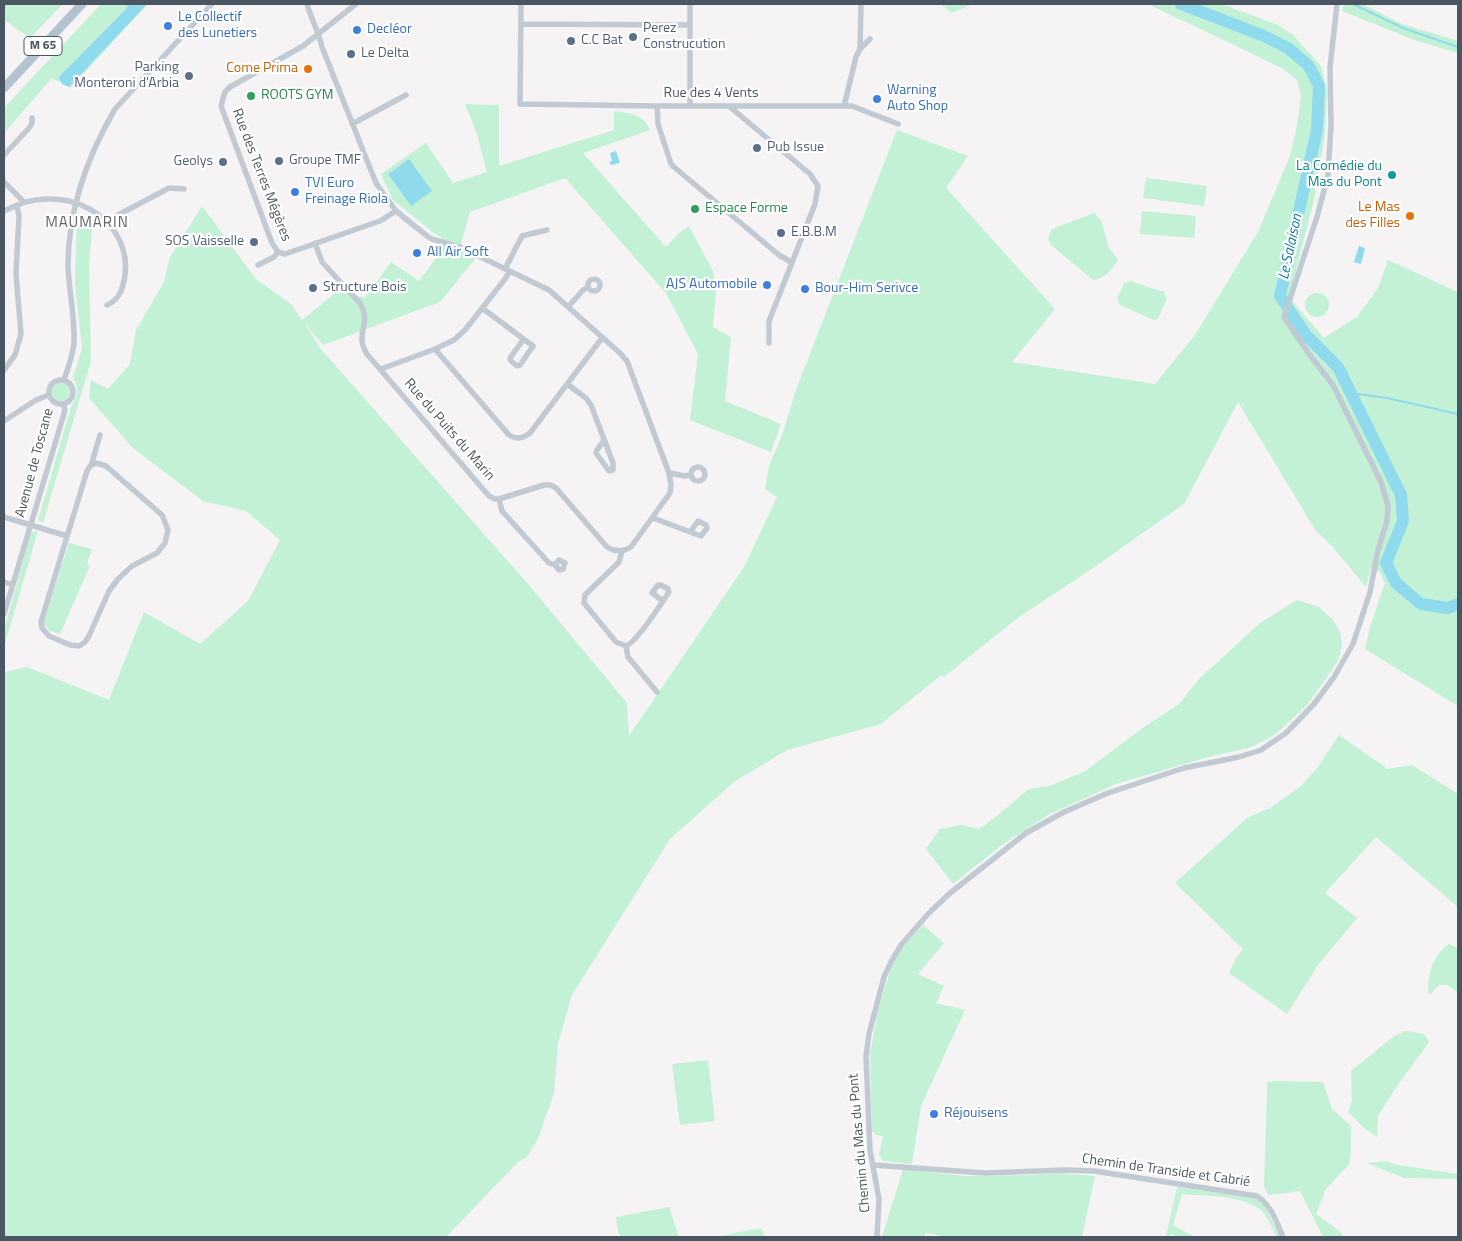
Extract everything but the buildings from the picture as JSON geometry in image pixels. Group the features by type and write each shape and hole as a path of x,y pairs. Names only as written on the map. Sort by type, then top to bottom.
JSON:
{"main road":[{"name":"M 65","path":"4,88 82,4"}],"street":[{"path":"64,380 74,344 68,264 69,241 76,203 93,152 115,109 212,4"},
{"path":"307,4 376,184 396,211 432,239 462,248 549,290 624,357 629,365 669,473 671,489 654,518 631,547 622,551 619,562 588,591 584,599 586,607 610,635 619,644 626,646 634,642 663,600"},
{"path":"319,33 356,4"},
{"path":"521,4 521,24 690,25"},
{"path":"690,4 690,106"},
{"path":"844,106 860,49 861,4"},
{"name":"Chemin du Mas du Pont","path":"877,1237 879,1199 870,1150 866,1056 869,1034 884,977 901,945 929,913 949,894 1026,833 1064,812 1108,793 1184,768 1239,757 1261,750 1286,734 1314,704 1334,677 1353,644 1370,592 1378,550 1388,521 1388,506 1381,482 1333,385 1284,317 1318,217 1328,175 1331,126 1330,67 1336,4"},
{"name":"Rue des 4 Vents","path":"521,24 520,104 852,106 898,124"},
{"name":"Rue des Terres Mégères","path":"319,33 302,46 230,87 222,99 223,111 272,243 278,252 285,254 380,221 396,211"},
{"path":"860,49 870,39"},
{"path":"352,124 406,95"},
{"path":"657,106 658,124 674,168 779,255 791,262"},
{"path":"729,106 810,174 818,186 816,204 791,262 769,321 769,343"},
{"path":"4,155 30,127 32,118"},
{"path":"4,182 24,202"},
{"path":"108,222 169,188 184,189"},
{"path":"4,211 24,202 52,199 76,203 95,212 108,222 121,243 126,266 124,281 118,298 107,305"},
{"path":"4,370 15,355 21,334 16,274 19,216 16,205"},
{"path":"381,369 435,349 460,335 505,280 507,270 522,236 548,230"},
{"name":"Rue du Puits du Marin","path":"315,243 322,262 359,302 363,309 366,322 361,334 362,345 489,496 499,499 551,484 607,546 615,551 622,551"},
{"path":"258,265 278,252"},
{"path":"568,307 588,287"},
{"path":"482,308 533,346 520,365 517,366 510,361 510,358 524,340"},
{"path":"435,349 513,437 520,438 530,433 602,338"},
{"path":"64,380 71,385 73,393 70,400 63,404 56,403 49,395 49,389 52,383 64,380"},
{"path":"567,384 589,402 603,442"},
{"path":"4,421 36,400 49,395"},
{"name":"Avenue de Toscane","path":"4,614 63,418 65,410 63,404"},
{"path":"91,466 98,463 106,466 159,512 166,522 168,534 160,550 132,566 113,585 88,638 79,646 70,645 49,636 43,630 41,624 87,471 91,466 100,435"},
{"path":"669,473 685,476 691,475"},
{"path":"499,499 502,511 549,563 555,565"},
{"path":"4,517 67,536"},
{"path":"654,518 691,531"},
{"path":"4,582 13,585"},
{"path":"626,646 628,656 657,692"},
{"name":"Chemin de Transide et Cabrié","path":"873,1165 985,1173 1066,1170 1094,1171 1257,1196 1264,1200 1274,1215 1283,1237"}],"green space":[{"path":"4,4 63,4 30,38 4,20"},
{"path":"101,4 148,4 70,88 52,78 4,133 4,108"},
{"path":"941,4 973,4 951,13"},
{"path":"1148,4 1221,4 1278,25 1293,35 1321,66 1327,90 1325,133 1314,200 1289,297 1324,338 1358,316 1378,288 1388,260 1458,292 1458,706 1365,649 1370,627 1385,583 1380,572 1371,568 1366,587 1332,546 1316,531 1238,402 1184,504 1019,617 945,676 940,676 881,724 787,750 734,782 670,839 572,995 558,1043 554,1093 538,1139 527,1157 517,1163 446,1237 4,1237 4,672 27,667 109,700 144,612 200,644 248,601 280,540 246,511 203,501 133,448 89,398 91,380 108,389 130,364 136,330 164,282 170,257 202,206 256,279 291,304 302,320 339,290 365,298 391,262 419,281 442,250 442,238 392,199 381,174 426,143 453,183 487,172 476,131 465,104 499,105 499,166 614,130 614,111 635,115 644,120 650,130 583,153 666,247 681,231 689,226 713,271 716,290 713,327 731,337 725,401 781,424 771,452 690,420 698,354 666,293 565,178 470,212 461,244 475,259 440,302 323,345 304,323 320,348 528,584 627,703 629,736 744,567 777,497 765,489 769,466 782,436 796,390 897,130 968,156 946,188 1055,309 1012,362 1155,384 1195,335 1258,232 1290,156 1301,96 1297,80 1282,68"},
{"path":"1344,4 1362,4 1402,24 1458,41 1458,53 1417,41 1342,11"},
{"path":"1146,178 1207,186 1204,206 1143,198"},
{"path":"1142,211 1196,216 1194,238 1140,234"},
{"path":"77,213 93,219 89,265 91,361 43,523 38,520 71,407 76,396 77,389 73,377 82,348 75,284"},
{"path":"1094,213 1101,220 1109,248 1118,260 1105,276 1093,280 1050,244 1048,238 1052,229"},
{"path":"1130,281 1164,292 1167,299 1158,319 1154,320 1120,305 1117,298 1124,284"},
{"path":"1317,293 1326,296 1329,305 1326,314 1317,317 1308,314 1305,305 1308,296"},
{"path":"61,383 67,386 70,392 67,398 61,401 55,398 52,392 55,386"},
{"path":"38,531 4,647 4,630 31,532"},
{"path":"69,543 92,549 87,564 90,566 60,634 50,631 43,624"},
{"path":"1297,600 1319,607 1333,620 1340,631 1342,646 1338,661 1307,705 1276,734 1252,747 1205,758 1116,784 1048,815 1002,845 953,884 926,849 940,829 961,825 979,829 1029,789 1049,786 1084,772 1144,727 1179,704 1199,679 1260,623"},
{"path":"1339,735 1388,769 1412,765 1458,794 1458,907 1376,837 1325,893 1357,918 1318,965 1287,1014 1229,973 1236,958 1243,949 1175,883 1247,818 1270,808 1301,786 1318,767"},
{"path":"923,925 944,943 918,974 944,986 936,1003 965,1010 921,1106 912,1164 883,1161 879,1155 883,1136 876,1135 872,1131 870,1053 879,1007 891,968 903,947"},
{"path":"1449,944 1458,948 1458,992 1447,985 1439,985 1429,995 1428,988 1432,966 1439,954"},
{"path":"1406,1031 1424,1034 1429,1042 1378,1116 1377,1137 1363,1127 1348,1112 1352,1101 1351,1071 1394,1036"},
{"path":"708,1060 715,1121 680,1125 672,1064"},
{"path":"1267,1082 1323,1082 1332,1109 1351,1126 1349,1164 1326,1189 1316,1214 1341,1232 1343,1237 1323,1237 1300,1191 1268,1195 1264,1186"},
{"path":"1386,1161 1398,1165 1458,1174 1458,1179 1404,1178 1367,1163"},
{"path":"903,1169 965,1176 1058,1173 1095,1176 1082,1237 945,1237 925,1233 924,1237 882,1237"},
{"path":"1177,1187 1251,1197 1260,1200 1281,1237 1277,1237 1264,1214 1250,1204 1232,1198 1182,1194 1173,1225 1195,1237 1179,1237 1171,1234 1170,1237 1166,1237"},
{"path":"669,1207 679,1237 621,1237 618,1232 616,1217"},
{"path":"761,1228 765,1237 715,1237"}],"water":[{"path":"126,4 147,4 69,87 62,84 59,77 127,8"},
{"path":"616,151 620,163 611,165 609,162 612,161 610,153"},
{"path":"409,159 432,191 411,206 388,174"},
{"path":"1359,246 1365,248 1361,264 1354,262"}],"waterway":[{"name":"Le Salaison","path":"1181,4 1264,36 1288,48 1309,66 1319,86 1317,130 1280,296 1306,335 1338,367 1401,495 1403,521 1386,563 1396,583 1421,604 1448,608 1458,604"},
{"path":"1353,4 1403,28 1458,47"},
{"path":"1351,393 1387,398 1458,414"}],"place":[{"name":"Le Collectif des Lunetiers","path":"168,26"},
{"name":"Decléor","path":"357,30"},
{"name":"Perez Construcution","path":"633,37"},
{"name":"C.C Bat","path":"571,41"},
{"name":"Le Delta","path":"351,54"},
{"name":"Come Prima","path":"308,69"},
{"name":"Parking Monteroni d'Arbia","path":"189,76"},
{"name":"ROOTS GYM","path":"251,96"},
{"name":"Warning Auto Shop","path":"877,99"},
{"name":"Pub Issue","path":"757,148"},
{"name":"Groupe TMF","path":"279,161"},
{"name":"Geolys","path":"223,162"},
{"name":"La Comédie du Mas du Pont","path":"1392,175"},
{"name":"TVI Euro Freinage Riola","path":"295,192"},
{"name":"Espace Forme","path":"695,209"},
{"name":"Le Mas des Filles","path":"1410,216"},
{"name":"E.B.B.M","path":"781,233"},
{"name":"SOS Vaisselle","path":"254,242"},
{"name":"All Air Soft","path":"417,253"},
{"name":"AJS Automobile","path":"767,285"},
{"name":"Structure Bois","path":"313,288"},
{"name":"Bour-Him Serivce","path":"805,289"},
{"name":"Réjouisens","path":"934,1114"}],"district":[{"name":"MAUMARIN","path":"87,223"}]}
